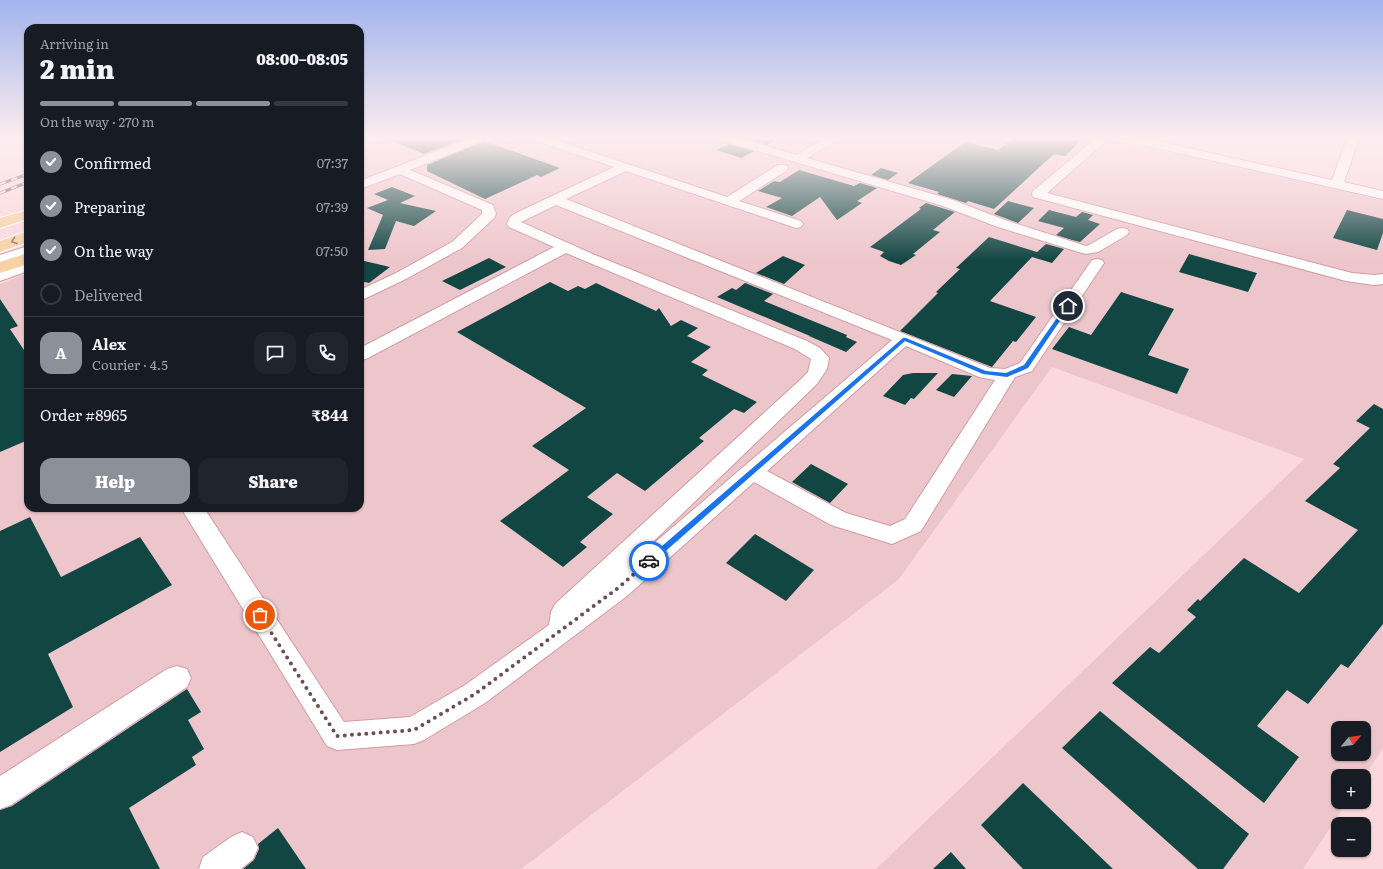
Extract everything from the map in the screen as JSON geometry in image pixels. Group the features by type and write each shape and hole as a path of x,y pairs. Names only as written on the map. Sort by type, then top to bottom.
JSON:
{"main road":[{"path":"0,223 24,215"},
{"path":"0,235 24,226"},
{"path":"0,246 24,237"},
{"path":"0,268 24,259"}],"street":[{"path":"364,184 375,180"},
{"path":"364,294 401,276 457,245 487,218 489,214 488,208 423,180"},
{"path":"560,632 564,612 799,391 819,371 820,366 820,358 814,352 801,345 514,224 514,219 599,180"},
{"path":"662,180 796,224"},
{"path":"728,202 764,180"},
{"path":"868,180 948,203 1000,223 1085,250 1093,250 1122,232"},
{"path":"1055,180 1038,194 1351,278 1374,280 1383,279"},
{"path":"1327,180 1383,190"},
{"path":"1338,182 1383,195"},
{"path":"556,200 904,339 985,373 1007,375 1026,366 1097,263"},
{"path":"364,353 566,247"},
{"path":"0,260 24,251"},
{"path":"0,276 24,267"},
{"path":"195,512 337,736 414,730 475,694 618,588 904,339"},
{"path":"752,472 839,519 892,535 914,525 1007,375"},
{"path":"0,794 177,678"},
{"path":"215,869 242,848"}],"shaded area":[{"path":"364,180 1291,180 1383,200 1383,748 1369,769 1331,769 1331,809 1342,809 1337,817 1331,817 1331,826 1303,869 876,869 1304,459 1052,367 899,579 521,869 0,869 0,284 24,275 24,512 364,512"}],"building":[{"path":"445,180 527,180 485,199"},
{"path":"784,180 832,180 854,186 860,183 877,188 857,201 862,203 837,220 820,197 792,216 766,207 782,198 758,191 774,181 780,182"},
{"path":"913,180 1026,180 994,209 968,201 966,203 937,194 939,192 908,183"},
{"path":"392,187 415,196 400,203 436,211 414,226 396,221 385,249 368,250 383,215 367,208 388,200 374,194"},
{"path":"1008,201 1034,208 1018,223 994,214"},
{"path":"926,203 955,212 933,230 940,232 913,254 916,255 901,265 880,256 884,252 870,247 921,209 919,208"},
{"path":"1049,210 1076,217 1082,212 1093,215 1088,220 1100,224 1080,242 1072,240 1056,235 1064,228 1038,221"},
{"path":"1347,210 1383,219 1383,233 1377,250 1333,238"},
{"path":"989,237 1037,252 1036,253 1046,244 1064,249 1052,263 1032,257 990,301 1036,317 1016,342 1013,341 992,367 900,331 938,293 936,292 960,269 956,268"},
{"path":"1189,254 1257,273 1248,292 1179,272"},
{"path":"783,256 805,265 784,284 756,273"},
{"path":"489,258 506,267 460,290 442,281"},
{"path":"364,261 390,267 369,283 364,282"},
{"path":"550,282 568,291 578,286 585,289 596,283 656,311 659,308 671,326 681,320 698,328 687,336 711,347 691,362 708,370 702,375 757,402 744,413 734,409 699,438 704,441 645,491 617,473 587,497 613,514 580,542 587,547 563,567 500,521 569,470 532,446 586,408 457,332"},
{"path":"745,283 773,294 764,301 847,335 846,337 857,342 846,352 717,297 732,288 736,290"},
{"path":"1121,292 1174,309 1148,355 1189,369 1177,394 1052,349 1069,327 1091,335"},
{"path":"0,299 18,326 10,329 24,350 24,442 0,452"},
{"path":"913,373 938,373 914,399 911,398 905,405 883,396 903,375"},
{"path":"952,374 972,376 954,397 936,390"},
{"path":"1374,404 1383,409 1383,624 1348,668 1341,664 1308,704 1287,690 1257,726 1299,757 1264,803 1112,683 1150,647 1159,653 1196,617 1187,610 1198,599 1200,601 1244,558 1299,593 1358,530 1305,501 1340,468 1333,464 1370,428 1356,421"},
{"path":"811,464 848,484 830,503 792,482"},
{"path":"30,517 61,577 140,537 172,585 48,654 73,707 0,752 0,531"},
{"path":"755,534 814,570 786,601 726,563"},
{"path":"187,689 201,712 188,720 204,749 192,757 196,765 129,808 160,869 0,869 0,810 12,806"},
{"path":"1100,711 1249,834 1223,869 1198,869 1062,748"},
{"path":"1023,783 1113,869 1023,869 981,825"},
{"path":"278,828 306,869 243,869 254,860 259,849 258,844"},
{"path":"951,852 966,869 933,869"}],"railway":[{"path":"0,184 12,180"},
{"path":"0,193 24,184"}],"way so far":[{"path":"260,615 337,736 414,730 475,694 618,588 649,561"}],"route":[{"path":"649,561 904,339 985,373 1007,375 1026,366 1068,306"}]}
